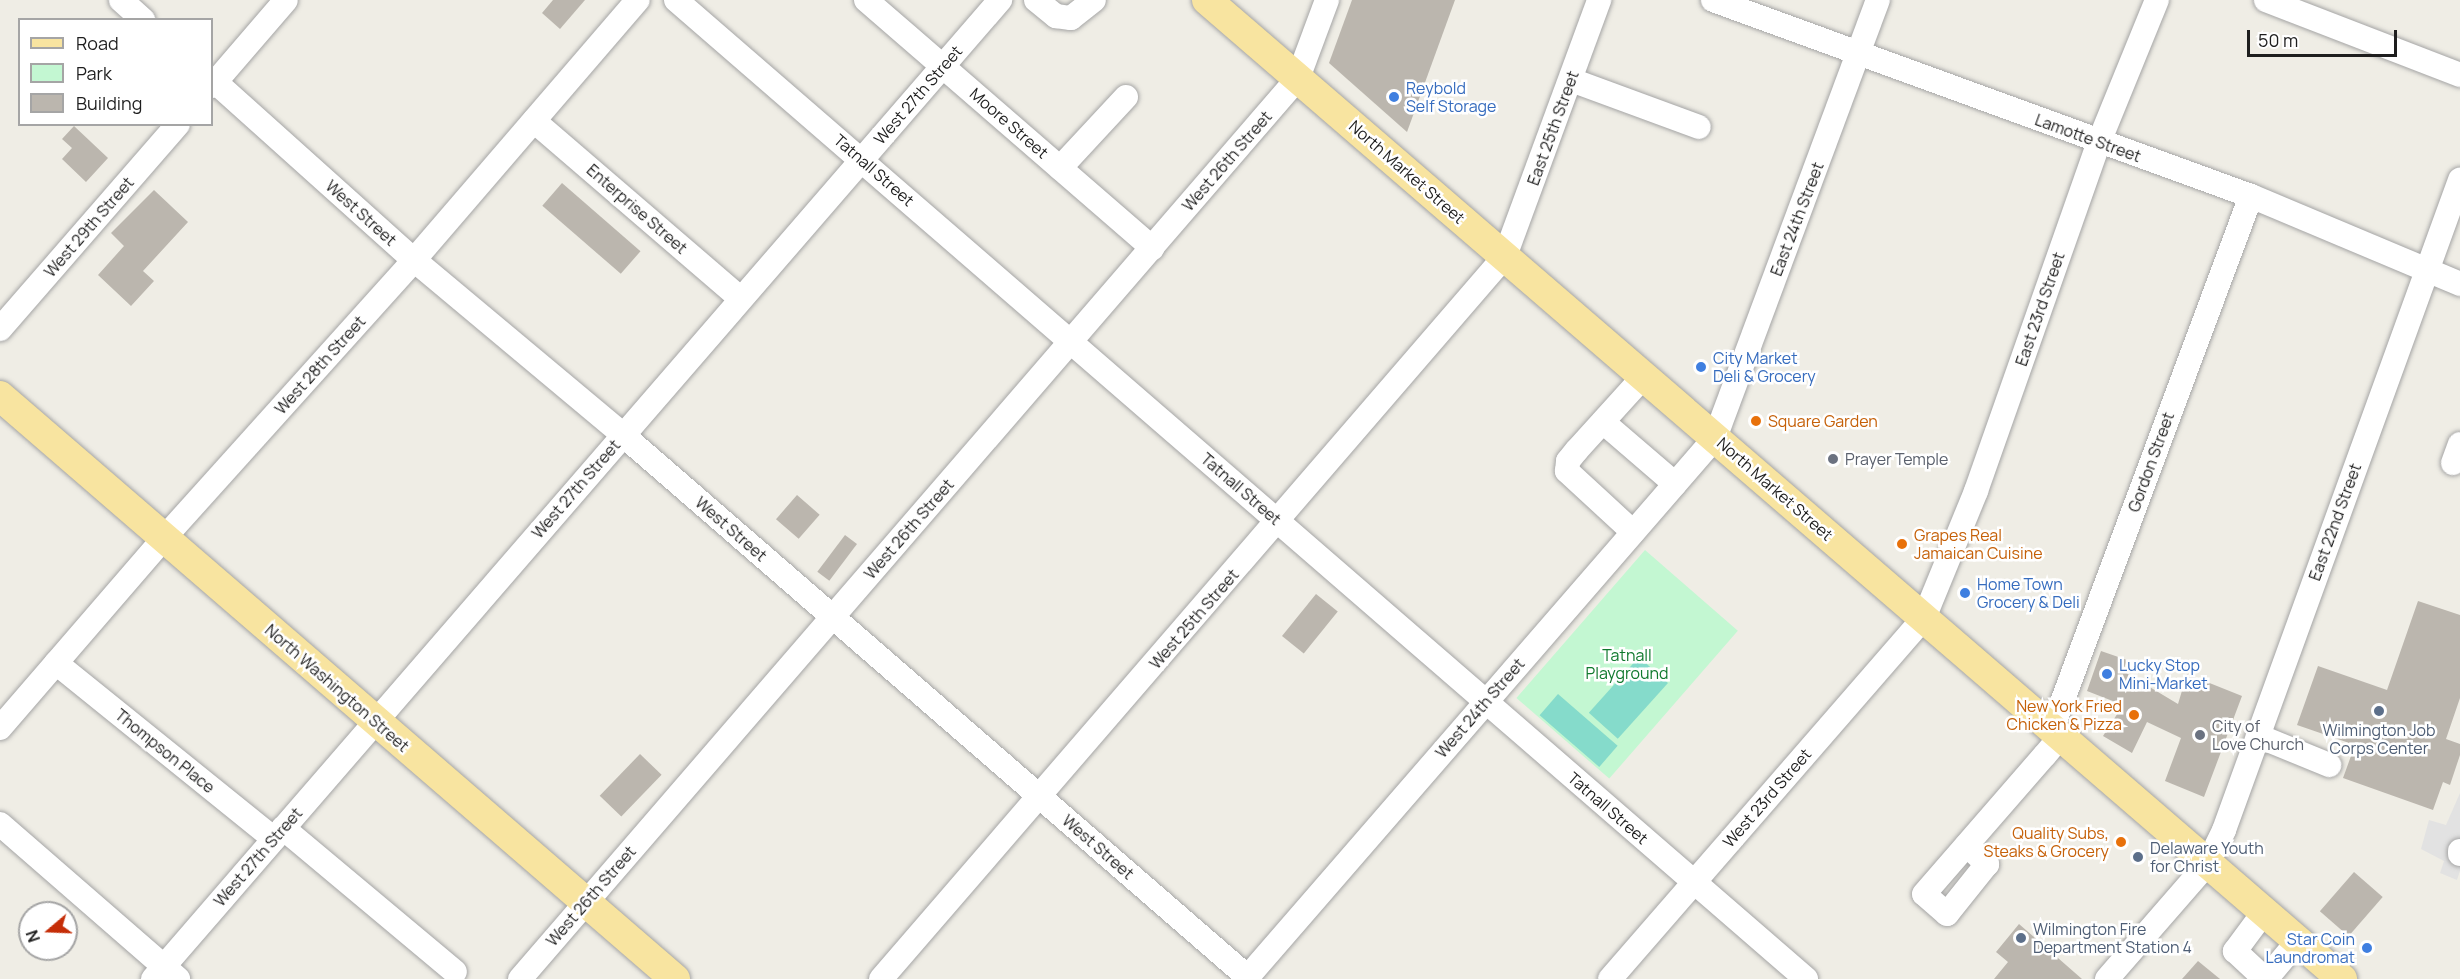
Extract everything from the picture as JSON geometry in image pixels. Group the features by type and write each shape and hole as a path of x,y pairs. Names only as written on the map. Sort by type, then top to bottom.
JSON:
{"main road":[{"name":"North Market Street","path":"1206,0 2342,979"},
{"name":"North Washington Street","path":"0,396 675,979"}],"street":[{"path":"121,0 141,18"},
{"path":"213,82 286,0"},
{"name":"West 28th Street","path":"0,728 164,538 414,260 638,0"},
{"name":"Tatnall Street","path":"676,0 1804,979"},
{"name":"Moore Street","path":"866,0 1152,248"},
{"name":"West 27th Street","path":"165,975 278,834 1000,0"},
{"path":"1036,0 1056,16 1071,18 1094,0"},
{"path":"1298,78 1327,0"},
{"name":"East 25th Street","path":"1505,256 1599,0"},
{"name":"Lamotte Street","path":"1713,0 2251,196 2460,284"},
{"name":"East 24th Street","path":"1715,438 1878,0"},
{"name":"East 23rd Street","path":"1924,618 1976,492 2099,142 2157,0"},
{"path":"2266,0 2460,75"},
{"name":"West 26th Street","path":"520,979 1298,78"},
{"path":"1570,80 1700,127"},
{"name":"West Street","path":"213,82 414,260 623,435 1248,978"},
{"path":"1060,168 1126,97"},
{"name":"Enterprise Street","path":"534,121 740,298"},
{"name":"West 29th Street","path":"0,329 176,126"},
{"name":"East 22nd Street","path":"2107,979 2208,864 2258,736 2425,271 2460,180"},
{"name":"Gordon Street","path":"2056,733 2251,196"},
{"name":"West 25th Street","path":"881,979 1279,522 1505,256"},
{"path":"1633,532 1567,471 1568,461 1644,376"},
{"path":"1603,422 1675,484"},
{"name":"West 24th Street","path":"1248,978 1715,438"},
{"name":"West 23rd Street","path":"1610,979 1924,618"},
{"name":"Thompson Place","path":"56,663 455,972"},
{"path":"1967,845 2056,733"},
{"path":"2258,736 2329,765"},
{"path":"0,824 165,975"},
{"path":"2264,912 2235,951 2266,979 2298,941"}],"green space":[{"name":"Tatnall Playground","path":"1645,550 1738,631 1609,779 1516,698"}],"shaded area":[{"path":"1639,657 1668,683 1618,739 1589,713"},
{"path":"1558,694 1618,746 1599,767 1540,715"},
{"path":"2460,793 2460,871 2457,880 2440,873 2444,861 2421,849 2429,820 2446,825"}],"building":[{"path":"553,0 585,0 560,29 542,13"},
{"name":"Reybold Self Storage","path":"1352,0 1455,0 1407,132 1329,63"},
{"path":"74,126 108,158 86,182 62,159 72,148 62,139"},
{"path":"562,183 640,251 621,274 542,206"},
{"path":"154,190 188,222 143,271 154,281 131,306 98,275 124,246 111,233"},
{"path":"797,495 820,515 799,539 776,519"},
{"path":"845,535 857,544 829,581 817,572"},
{"path":"1316,594 1338,612 1304,654 1282,636"},
{"name":"Wilmington Job Corps Center","path":"2418,601 2460,615 2460,698 2446,739 2460,744 2460,755 2450,785 2443,782 2433,810 2343,778 2355,745 2297,725 2318,666 2387,690"},
{"path":"2101,651 2127,660 2123,671 2178,704 2187,674 2242,696 2204,797 2165,781 2181,738 2147,722 2132,753 2103,736 2123,705 2087,691"},
{"path":"640,754 662,775 621,817 600,796"},
{"path":"2354,872 2383,897 2349,936 2320,911"},
{"name":"Wilmington Fire Department Station 4","path":"2019,924 2082,979 1994,979 2008,962 1996,952"},
{"path":"2198,961 2220,979 2182,979"}],"place":[{"name":"Reybold Self Storage","path":"1394,97"},
{"name":"City Market Deli & Grocery","path":"1701,367"},
{"name":"Square Garden","path":"1756,421"},
{"name":"Prayer Temple","path":"1833,459"},
{"name":"Grapes Real Jamaican Cuisine","path":"1902,544"},
{"name":"Home Town Grocery & Deli","path":"1965,593"},
{"name":"Lucky Stop Mini-Market","path":"2107,674"},
{"name":"Wilmington Job Corps Center","path":"2379,711"},
{"name":"New York Fried Chicken & Pizza","path":"2134,715"},
{"name":"City of Love Church","path":"2200,735"},
{"name":"Quality Subs, Steaks & Grocery","path":"2121,842"},
{"name":"Delaware Youth for Christ","path":"2138,857"},
{"name":"Wilmington Fire Department Station 4","path":"2021,938"},
{"name":"Star Coin Laundromat","path":"2367,948"}]}
